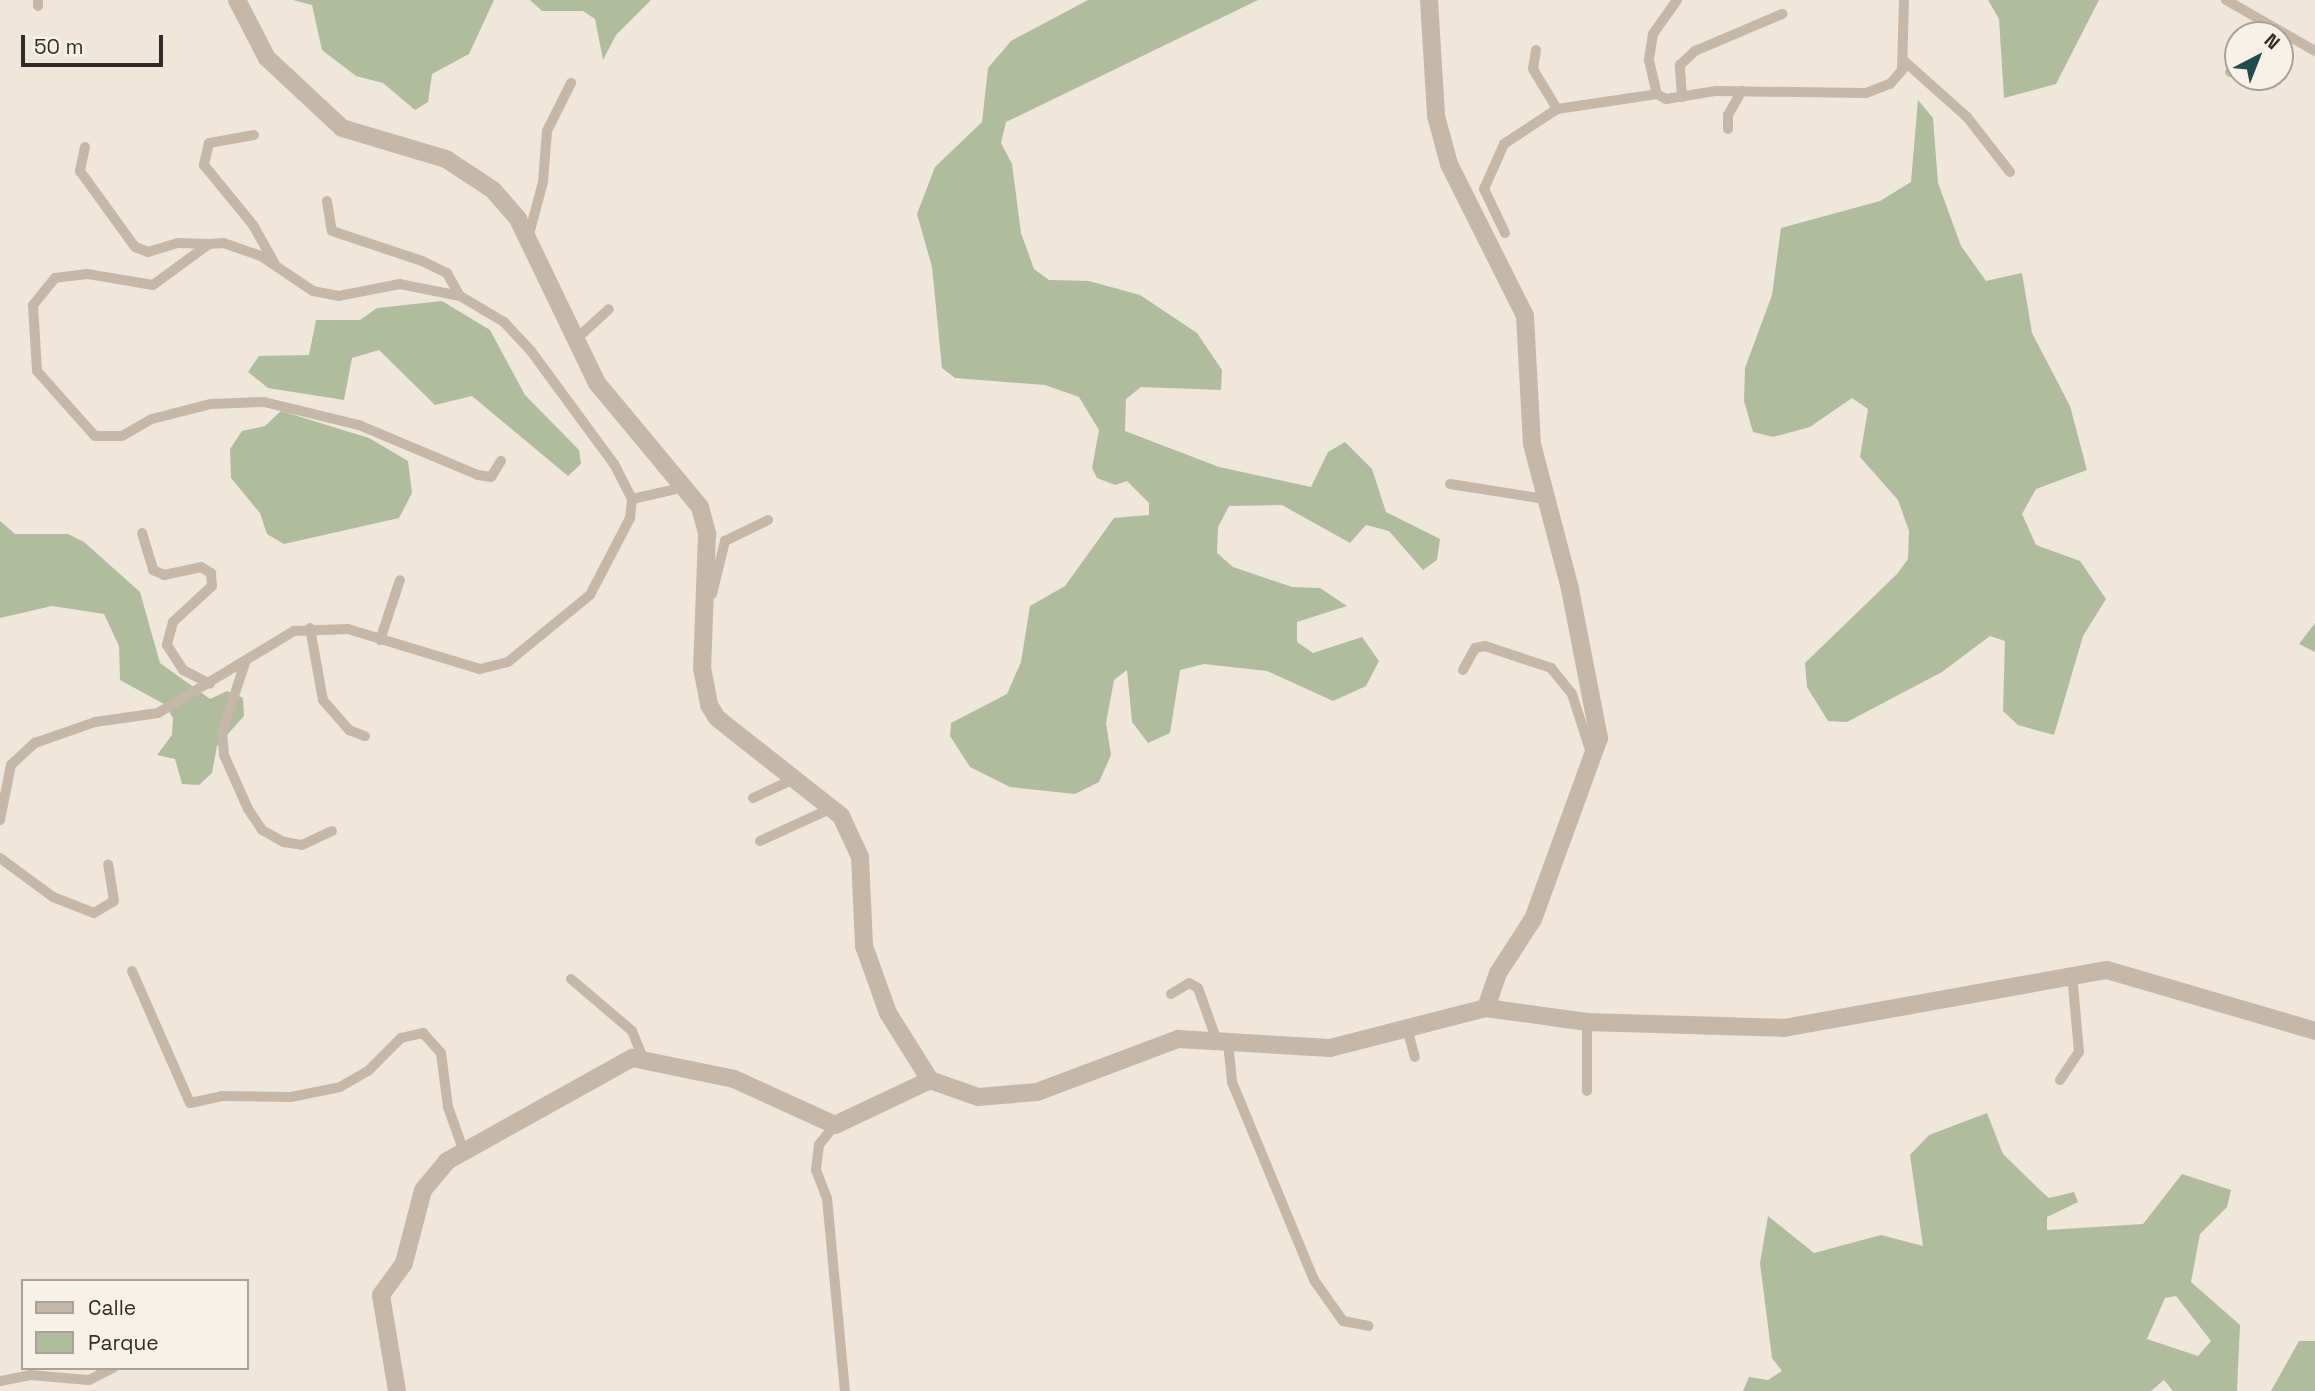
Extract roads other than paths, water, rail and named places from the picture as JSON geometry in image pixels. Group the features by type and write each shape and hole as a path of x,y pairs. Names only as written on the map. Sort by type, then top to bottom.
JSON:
{"street":[{"path":"237,0 267,58 342,128 422,150 465,170 506,203 528,238 574,341 619,415 700,507 707,534 703,634 704,692 717,718 798,777 835,808 860,857 864,946 888,1013 930,1080 978,1097 1037,1092 1160,1044 1222,1042 1330,1048 1486,1008 1587,1021 1784,1028 2072,973 2133,973 2315,1031"},
{"path":"1429,0 1436,116 1449,164 1525,316 1531,432 1595,699 1595,762 1563,827 1533,919 1498,973 1486,1008"},
{"path":"397,1391 381,1295 412,1244 423,1190 447,1161 621,1062 644,1061 734,1079 835,1125 930,1080"}],"lane":[{"path":"1657,94 1649,60 1653,34 1677,0"},
{"path":"1505,233 1489,211 1489,169 1504,144 1557,109 1657,94 1682,97 1742,91 1866,93 1889,84 1903,60 1904,0"},
{"path":"2226,0 2315,51"},
{"path":"1682,97 1680,65 1695,51 1782,14"},
{"path":"2294,44 2304,45"},
{"path":"1536,50 1533,69 1557,109"},
{"path":"1903,60 1967,117 2010,172"},
{"path":"528,238 543,182 547,131 571,83"},
{"path":"1728,129 1728,115 1742,91"},
{"path":"254,135 209,143 204,165 253,225 276,267"},
{"path":"0,820 11,765 35,743 95,722 147,717 210,684 294,631 310,628 348,629 453,665 480,669 508,662 534,646 602,580 630,518 632,499 597,437 531,351 504,322 460,296 400,284 339,296 313,292 241,247 178,243 148,252 135,247 80,171 85,147"},
{"path":"327,201 332,231 422,261 447,274 460,296"},
{"path":"209,244 153,285 67,273 43,288 33,305 37,371 95,436 122,436 152,419 211,404 264,402 359,425 478,475 491,477 501,461"},
{"path":"574,341 609,309"},
{"path":"1450,484 1545,499"},
{"path":"632,499 685,487"},
{"path":"703,634 719,552 725,541 768,520"},
{"path":"142,533 153,569 164,575 201,567 211,573 212,586 173,622 167,645 183,670 210,684"},
{"path":"380,640 400,580"},
{"path":"310,628 323,700 349,730 365,736"},
{"path":"1463,670 1475,648 1485,646 1551,668 1573,694 1595,762"},
{"path":"245,663 222,732 224,755 248,809 262,830 284,842 302,845 332,831"},
{"path":"753,799 798,777"},
{"path":"760,842 835,808"},
{"path":"0,858 53,897 94,914 114,901 108,864"},
{"path":"132,971 190,1103 222,1096 291,1097 340,1087 368,1072 401,1038 423,1033 440,1053 448,1107 464,1152"},
{"path":"2060,1080 2079,1052 2072,973"},
{"path":"570,979 632,1031 644,1061"},
{"path":"1171,994 1189,983 1198,988 1222,1042 1232,1082 1314,1280 1343,1321 1369,1326"},
{"path":"1587,1021 1587,1091"},
{"path":"1407,1028 1415,1057"},
{"path":"835,1125 819,1145 816,1170 827,1198 845,1391"},
{"path":"0,1381 30,1375 89,1380 109,1370"}]}
